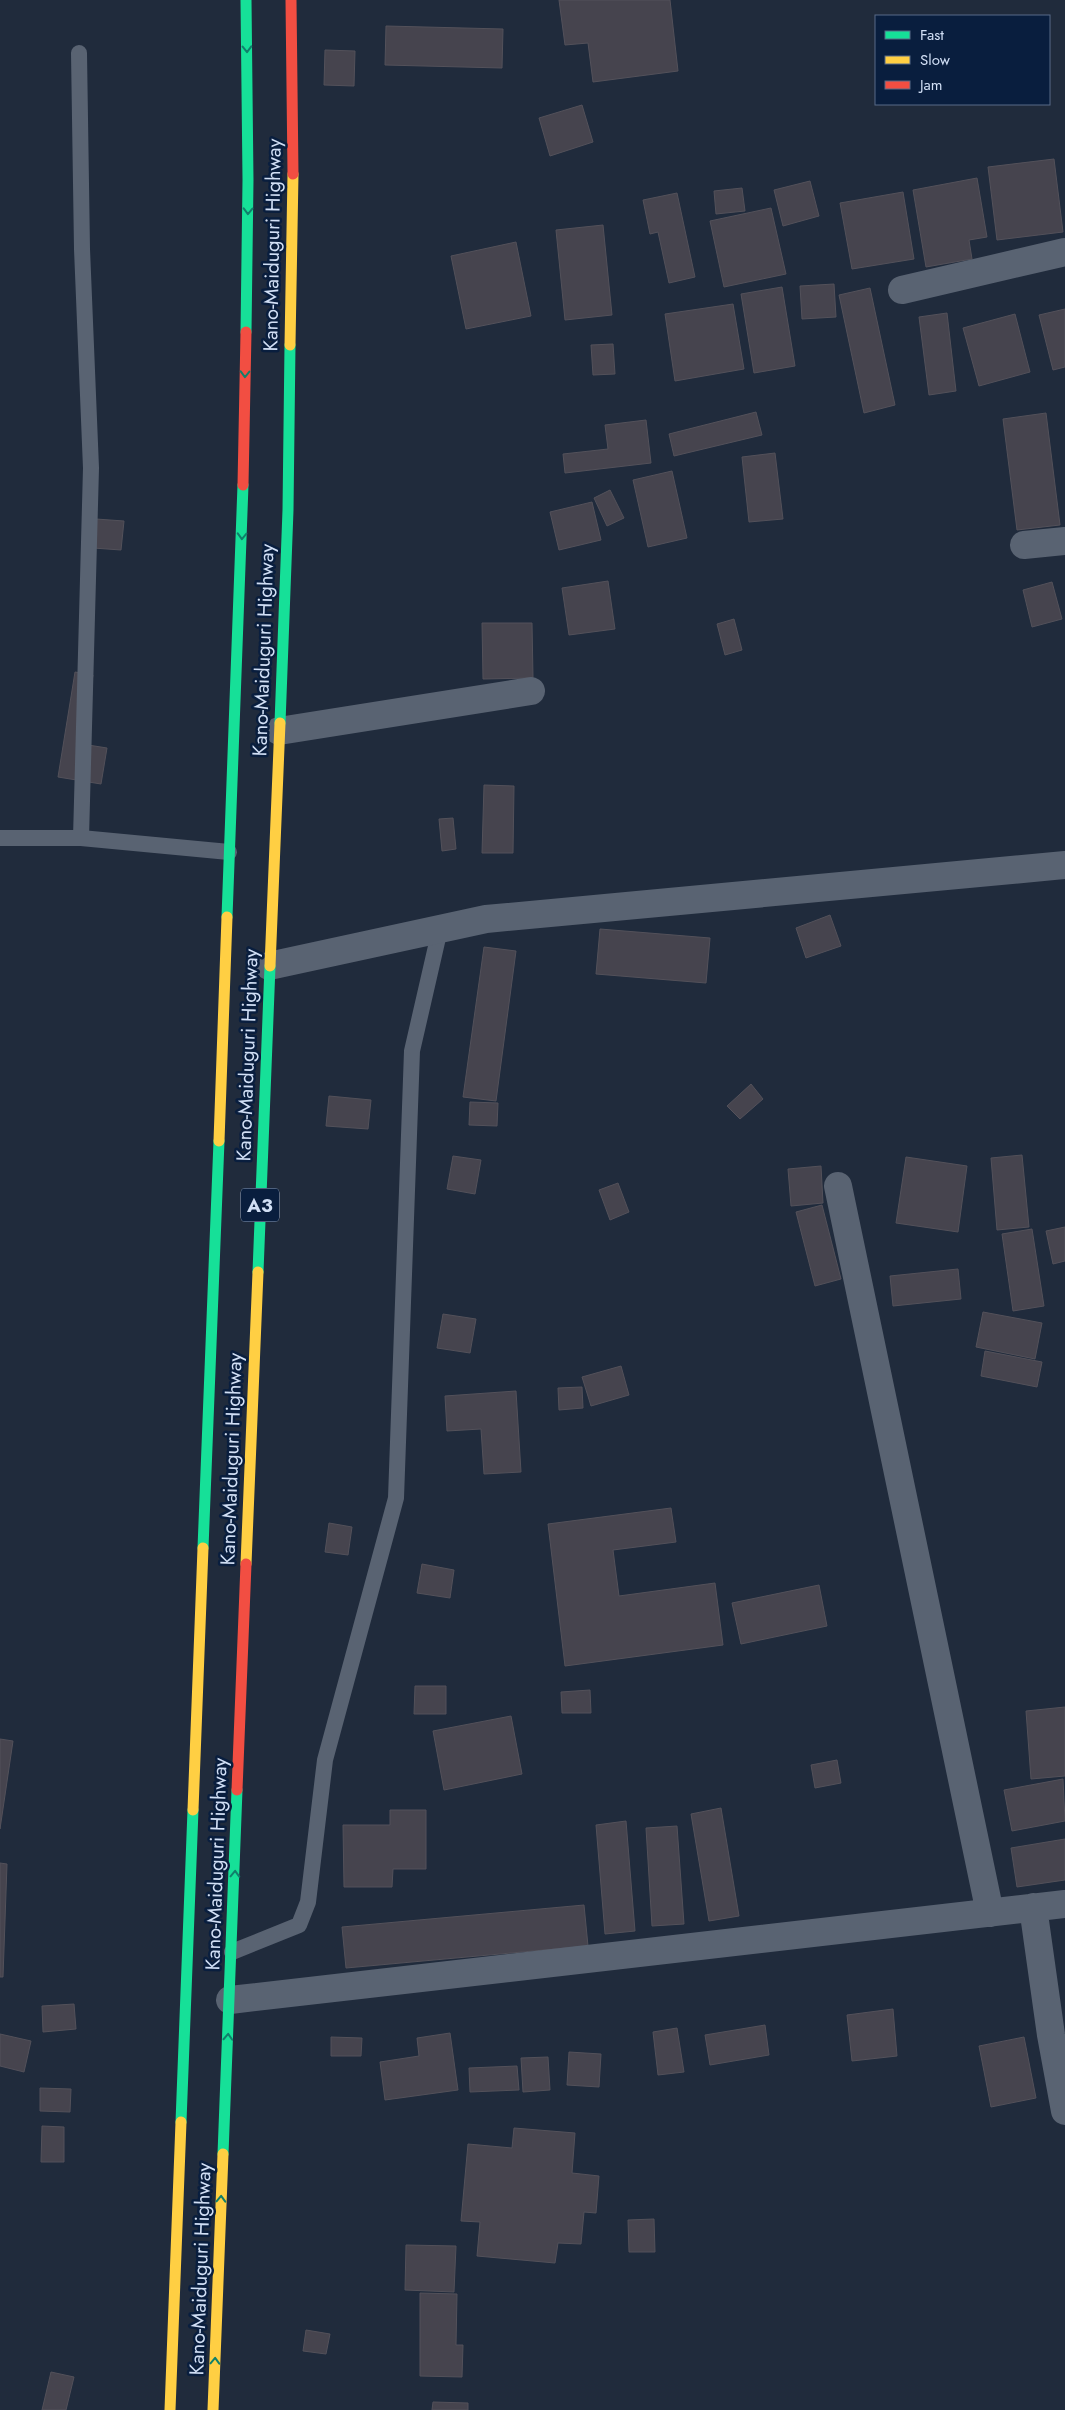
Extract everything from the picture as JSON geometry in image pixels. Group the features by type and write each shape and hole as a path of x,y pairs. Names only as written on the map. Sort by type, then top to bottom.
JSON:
{"highway":[{"name":"Kano-Maiduguri Highway","path":"170,2410 243,509 248,180 246,0"},
{"name":"Kano-Maiduguri Highway","path":"213,2410 288,510 293,180 291,0"}],"street":[{"path":"902,290 1065,252"},
{"path":"1024,545 1065,541"},
{"path":"279,731 531,691"},
{"path":"269,966 486,919 1065,865"},
{"path":"838,1186 990,1913"},
{"path":"230,2000 1065,1904"},
{"path":"1033,1907 1051,2035 1065,2111"}],"lane":[{"path":"79,53 82,249 91,468 81,838"},
{"path":"0,838 81,838 229,852"},
{"path":"232,1952 299,1925 308,1902 325,1760 396,1498 412,1051 440,929"}],"building":[{"path":"559,0 670,0 678,71 593,82 588,43 565,45"},
{"path":"386,26 503,29 502,68 385,65"},
{"path":"325,50 355,51 354,86 324,85"},
{"path":"582,105 593,142 550,156 539,118"},
{"path":"1054,159 1063,232 997,240 988,167"},
{"path":"977,178 987,237 969,240 972,259 926,267 913,190"},
{"path":"810,181 819,216 783,226 774,190"},
{"path":"742,188 745,211 716,214 714,191"},
{"path":"903,192 914,259 852,269 840,203"},
{"path":"677,193 695,277 669,283 658,232 650,234 643,200"},
{"path":"771,208 786,274 724,287 710,221"},
{"path":"603,225 612,315 565,320 556,230"},
{"path":"516,242 531,316 466,329 451,256"},
{"path":"834,284 836,317 802,319 800,286"},
{"path":"782,287 795,366 754,373 741,294"},
{"path":"870,288 895,405 864,413 839,295"},
{"path":"733,304 744,369 675,381 665,314"},
{"path":"1065,309 1065,367 1053,370 1039,315"},
{"path":"947,313 956,391 929,395 919,317"},
{"path":"1015,314 1030,372 979,386 963,328"},
{"path":"613,344 615,374 593,375 591,345"},
{"path":"756,412 762,435 674,456 669,434"},
{"path":"1046,413 1060,525 1017,530 1003,419"},
{"path":"646,420 651,463 565,473 563,454 608,449 605,425"},
{"path":"775,453 783,519 749,522 742,457"},
{"path":"672,471 687,538 648,547 633,480"},
{"path":"610,490 624,518 607,526 594,498"},
{"path":"592,502 601,540 559,550 550,512"},
{"path":"96,519 124,521 121,550 93,548"},
{"path":"608,581 615,629 569,635 562,588"},
{"path":"1052,582 1062,619 1032,627 1023,590"},
{"path":"734,619 742,650 725,655 717,624"},
{"path":"482,623 532,623 533,678 483,679"},
{"path":"75,672 93,675 82,744 107,748 101,784 58,777"},
{"path":"484,785 514,786 513,853 482,853"},
{"path":"453,818 456,849 442,851 439,819"},
{"path":"830,915 841,946 806,958 796,928"},
{"path":"600,929 710,938 706,983 596,974"},
{"path":"484,947 516,951 496,1101 463,1097"},
{"path":"751,1084 763,1099 740,1119 727,1106"},
{"path":"329,1096 371,1100 368,1129 326,1126"},
{"path":"470,1102 498,1103 497,1126 469,1125"},
{"path":"1022,1155 1029,1227 997,1230 991,1158"},
{"path":"453,1156 481,1160 475,1194 447,1189"},
{"path":"906,1157 967,1166 958,1232 896,1223"},
{"path":"821,1166 823,1203 791,1206 788,1169"},
{"path":"618,1183 629,1212 610,1220 599,1190"},
{"path":"822,1205 841,1279 815,1286 796,1212"},
{"path":"1065,1227 1065,1261 1053,1264 1046,1231"},
{"path":"1032,1229 1044,1306 1013,1311 1002,1234"},
{"path":"958,1269 961,1299 893,1306 890,1276"},
{"path":"983,1312 1042,1323 1035,1359 976,1347"},
{"path":"443,1314 476,1319 470,1353 437,1348"},
{"path":"985,1351 1042,1362 1037,1387 981,1376"},
{"path":"621,1366 629,1395 591,1406 582,1377"},
{"path":"582,1387 583,1408 559,1410 558,1388"},
{"path":"516,1391 521,1472 484,1474 481,1429 447,1431 445,1396"},
{"path":"671,1508 676,1542 613,1550 619,1596 715,1583 723,1645 565,1666 548,1524"},
{"path":"329,1523 352,1527 348,1555 325,1552"},
{"path":"422,1564 454,1570 450,1598 417,1593"},
{"path":"819,1585 827,1626 741,1644 732,1603"},
{"path":"415,1686 446,1686 446,1714 414,1714"},
{"path":"590,1690 591,1713 562,1713 561,1692"},
{"path":"1065,1707 1065,1776 1031,1779 1026,1711"},
{"path":"511,1716 522,1774 444,1790 433,1731"},
{"path":"0,1739 13,1741 0,1829"},
{"path":"837,1760 841,1783 815,1788 811,1765"},
{"path":"1063,1779 1065,1821 1012,1831 1004,1790"},
{"path":"721,1808 739,1916 709,1921 691,1814"},
{"path":"390,1810 426,1810 426,1869 393,1869 392,1887 344,1887 343,1825 390,1825"},
{"path":"626,1821 635,1931 605,1934 596,1825"},
{"path":"677,1826 684,1924 652,1926 646,1828"},
{"path":"1065,1839 1065,1880 1017,1887 1011,1848"},
{"path":"0,1863 7,1864 3,1977 0,1977"},
{"path":"584,1905 588,1946 346,1968 342,1927"},
{"path":"74,2004 76,2029 43,2032 42,2006"},
{"path":"893,2009 897,2056 852,2061 847,2015"},
{"path":"765,2025 769,2055 710,2065 705,2035"},
{"path":"677,2028 684,2072 658,2075 653,2032"},
{"path":"450,2033 458,2090 385,2100 380,2062 419,2056 417,2038"},
{"path":"0,2034 31,2041 24,2072 0,2066"},
{"path":"331,2037 362,2038 361,2056 331,2056"},
{"path":"1024,2037 1036,2098 991,2107 979,2046"},
{"path":"569,2052 601,2054 599,2087 567,2085"},
{"path":"548,2057 550,2090 523,2092 521,2058"},
{"path":"517,2066 519,2090 470,2092 469,2068"},
{"path":"40,2088 71,2089 70,2112 40,2111"},
{"path":"42,2126 64,2127 64,2162 41,2162"},
{"path":"514,2128 575,2133 572,2173 599,2176 596,2213 584,2212 581,2244 558,2243 555,2263 477,2256 480,2222 461,2221 468,2144 512,2148"},
{"path":"654,2219 655,2252 629,2252 628,2220"},
{"path":"406,2245 456,2246 454,2292 405,2290"},
{"path":"420,2293 457,2294 456,2345 463,2345 462,2377 420,2376"},
{"path":"306,2330 330,2334 326,2354 303,2351"},
{"path":"51,2372 74,2377 66,2410 42,2410"},
{"path":"433,2402 468,2403 468,2410 432,2410"}],"traffic: fast":[{"path":"246,0 248,180 246,332"},
{"path":"280,723 288,510 290,345"},
{"path":"227,917 243,485"},
{"path":"258,1272 270,966"},
{"path":"203,1548 219,1141"},
{"path":"223,2154 237,1790"},
{"path":"181,2122 193,1810"}],"traffic: slow":[{"path":"290,345 293,174"},
{"path":"270,966 280,723"},
{"path":"219,1141 227,917"},
{"path":"246,1564 258,1272"},
{"path":"193,1810 203,1548"},
{"path":"170,2410 181,2122"},
{"path":"213,2410 223,2154"}],"traffic: jam":[{"path":"291,0 293,174"},
{"path":"243,485 246,332"},
{"path":"237,1790 246,1564"}]}
